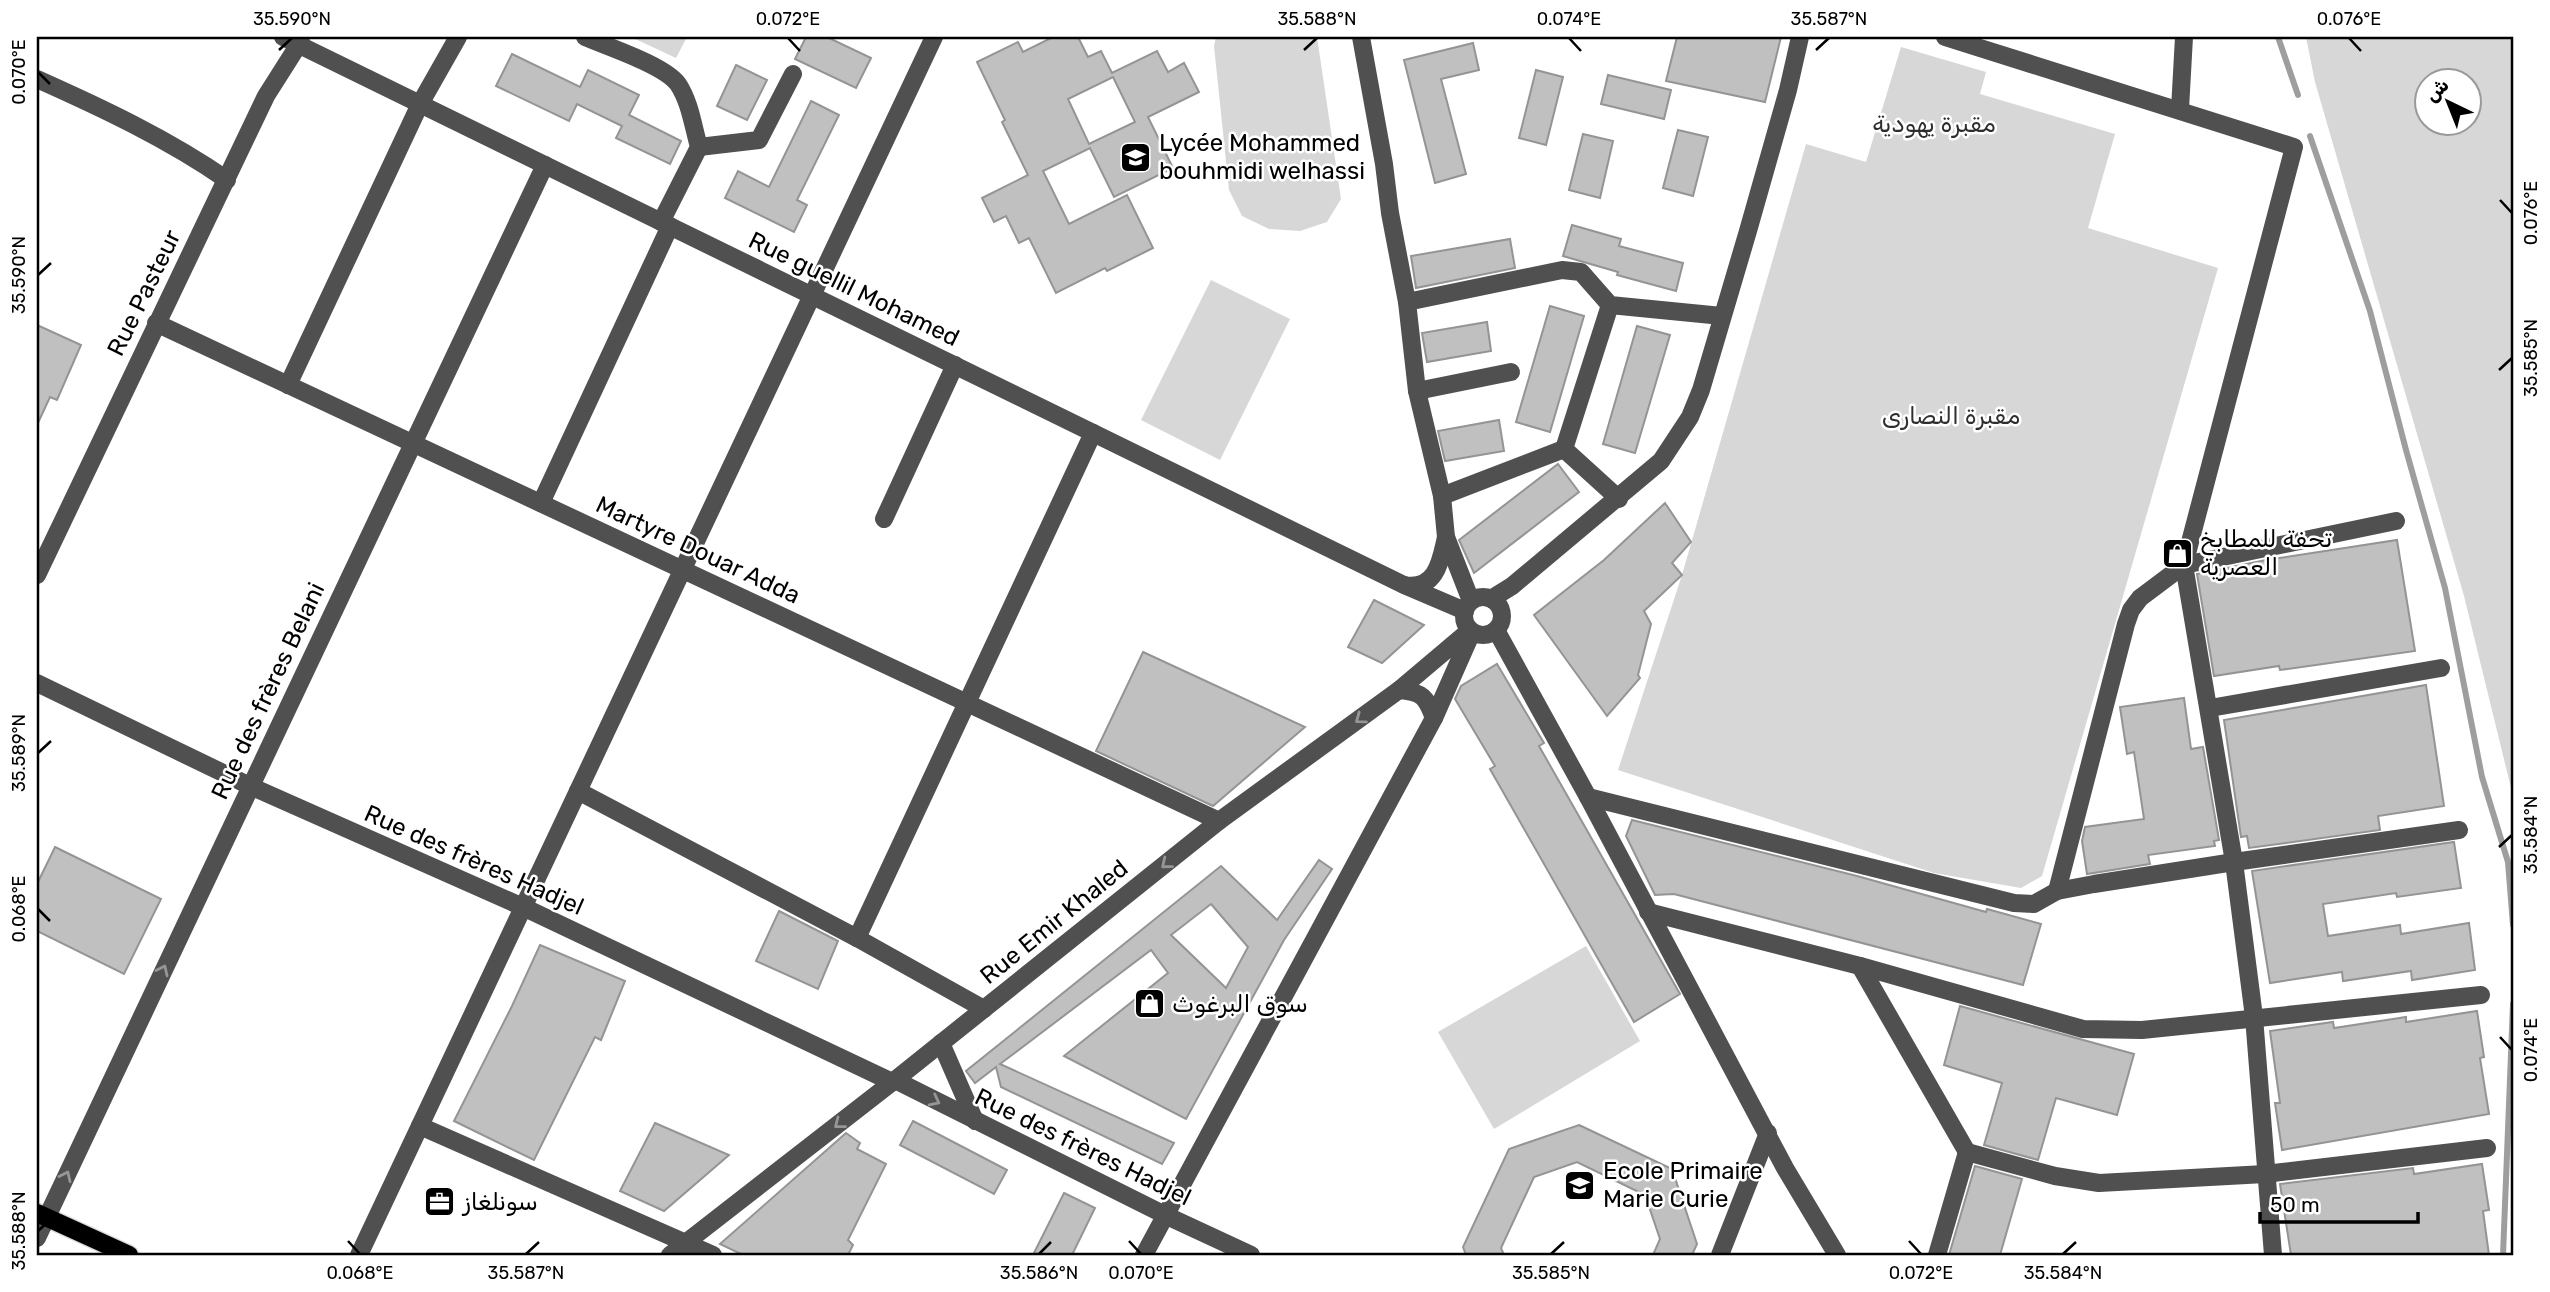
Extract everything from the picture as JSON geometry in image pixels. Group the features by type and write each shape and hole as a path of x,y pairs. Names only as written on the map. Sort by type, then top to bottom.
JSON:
{"main road":[{"path":"42,1215 129,1255"}],"street":[{"path":"288,385 420,104 458,37"},
{"path":"541,503 699,147 685,99 676,82 662,70 585,37"},
{"path":"359,1255 934,37"},
{"path":"1361,37 1407,302 1417,391 1442,496 1446,537 1468,606 1465,623 1471,631 1484,635 1496,630 1502,620 1496,603 1491,599 1481,598 1468,606"},
{"path":"1491,599 1512,586 1619,499 1661,461 1690,416 1701,390 1784,103 1800,37"},
{"path":"1945,37 2294,147 2184,565 2234,862 2254,1017 2273,1255"},
{"path":"2165,37 2184,40 2180,109"},
{"name":"Rue guellil Mohamed","path":"297,39 420,104 1404,585 1468,606"},
{"name":"Rue Pasteur","path":"37,575 266,96 297,39"},
{"path":"699,147 759,140 793,74"},
{"path":"37,79 85,100 195,157 227,180"},
{"name":"Rue des frères Belani","path":"37,1238 42,1215 250,786 545,165"},
{"path":"1407,302 1563,270 1581,272 1610,305 1722,316"},
{"path":"1564,449 1610,305"},
{"name":"Martyre Douar Adda","path":"156,323 1219,821"},
{"path":"884,519 955,365"},
{"path":"1417,391 1511,372"},
{"path":"857,938 1093,433"},
{"path":"1564,449 1619,499"},
{"path":"1442,496 1564,449"},
{"path":"2057,891 2131,610 2140,598 2184,565 2396,521"},
{"path":"1404,585 1411,586 1432,578 1439,569 1446,537"},
{"path":"1496,630 1785,1168 1837,1255"},
{"path":"1144,1255 1434,718 1471,631"},
{"name":"Rue Emir Khaled","path":"670,1255 1219,821 1399,690 1471,631"},
{"path":"2210,708 2441,668"},
{"name":"Rue des frères Hadjel","path":"37,683 250,786 523,906 893,1081 1251,1255"},
{"path":"1399,690 1417,691 1427,701 1434,718"},
{"path":"578,791 857,938 984,1009"},
{"path":"1588,797 2014,903 2034,904 2057,891 2234,862 2459,830"},
{"path":"1648,912 1860,966 2083,1029 2142,1030 2481,995"},
{"path":"1860,966 1967,1153 2055,1176 2099,1182 2265,1174 2487,1147"},
{"path":"941,1043 975,1121"},
{"path":"420,1126 713,1255"},
{"path":"1720,1255 1768,1133"},
{"path":"1937,1255 1967,1153"}],"green space":[{"path":"631,37 687,37 676,58"},
{"path":"1216,37 1317,37 1341,199 1327,222 1300,231 1269,229 1242,216 1229,190 1214,46"},
{"path":"2306,37 2513,37 2513,796 2464,596 2315,82"},
{"name":"مقبرة النصارى","path":"1901,47 1986,72 1980,94 2115,134 2088,228 2218,268 2042,876 2021,888 1934,873 1618,770 1682,575 1806,144 1866,162"},
{"path":"1211,280 1290,319 1220,460 1141,420"},
{"path":"1586,946 1640,1041 1494,1129 1438,1032"}],"building":[{"path":"806,37 827,37 871,58 856,88 795,59"},
{"path":"1053,37 1078,37 1088,57 1101,51 1112,73 1157,51 1168,72 1184,63 1199,92 1148,117 1173,168 1114,197 1090,148 1043,171 1069,224 1127,195 1153,248 1056,293 1029,238 1019,243 1006,216 994,222 982,198 1028,175 977,62 1018,42 1023,52","holes":["1113,77 1135,122 1089,144 1068,99"]},
{"path":"1677,37 1781,37 1765,102 1666,81"},
{"path":"1473,43 1479,70 1441,79 1466,174 1435,183 1404,60"},
{"path":"512,54 580,87 588,70 639,95 629,115 681,141 670,164 616,138 622,126 577,104 569,121 496,86"},
{"path":"736,65 767,80 747,120 717,106"},
{"path":"1536,70 1563,77 1546,145 1519,138"},
{"path":"1608,75 1671,90 1664,119 1601,104"},
{"path":"811,101 839,115 797,200 807,205 794,232 725,198 738,171 769,187"},
{"path":"1678,130 1708,137 1693,196 1663,188"},
{"path":"1583,134 1613,141 1600,198 1569,190"},
{"path":"1572,225 1621,239 1619,246 1683,263 1676,291 1617,275 1618,272 1563,256"},
{"path":"1510,239 1515,268 1416,288 1411,256"},
{"path":"1550,306 1584,316 1550,432 1516,422"},
{"path":"1487,322 1491,351 1427,362 1422,333"},
{"path":"37,325 81,345 57,400 50,397 37,425"},
{"path":"1637,326 1670,335 1635,453 1603,444"},
{"path":"1499,420 1504,451 1445,461 1438,431"},
{"path":"1558,464 1579,492 1474,573 1459,540"},
{"path":"1665,503 1691,542 1672,563 1682,575 1644,611 1651,624 1638,675 1640,678 1607,716 1534,615 1604,560"},
{"path":"2397,540 2415,651 2280,670 2279,666 2214,676 2197,574 2266,560"},
{"path":"1374,600 1424,625 1382,663 1348,647"},
{"path":"1143,652 1305,727 1213,806 1096,751"},
{"path":"1497,664 1544,743 1539,746 1680,994 1634,1022 1490,769 1495,766 1455,699 1461,686"},
{"path":"2426,685 2444,806 2378,816 2380,830 2249,848 2247,836 2241,837 2224,720"},
{"path":"2184,698 2191,749 2203,747 2219,840 2214,841 2215,846 2148,855 2150,864 2087,874 2082,841 2085,827 2144,819 2134,752 2127,754 2120,707"},
{"path":"1632,820 2041,924 2023,985 1674,894 1655,895 1626,836"},
{"path":"2454,842 2461,888 2397,897 2396,893 2323,904 2328,936 2400,925 2401,934 2469,923 2475,970 2412,980 2411,971 2343,981 2342,972 2270,983 2252,871"},
{"path":"55,847 161,899 124,974 37,931 37,884"},
{"name":"سوق البرغوث","path":"1319,860 1332,869 1284,940 1186,1119 1064,1056 1168,973 1151,950 1000,1064 1174,1143 1162,1164 1001,1087 996,1067 975,1083 966,1071 1221,866 1277,920","holes":["1211,904 1248,947 1226,988 1171,935"]},
{"path":"779,911 838,941 818,989 756,961"},
{"path":"540,945 625,981 601,1040 595,1037 534,1160 454,1121"},
{"path":"1960,1006 2134,1054 2117,1115 2056,1098 2038,1160 1984,1145 2002,1083 1944,1065"},
{"path":"2477,1011 2484,1057 2480,1058 2489,1114 2282,1150 2275,1103 2280,1103 2270,1031 2333,1022 2334,1028 2406,1017 2406,1022"},
{"path":"913,1121 1007,1170 994,1194 900,1145"},
{"path":"655,1123 729,1155 664,1211 620,1191"},
{"path":"1579,1125 1672,1169 1697,1244 1692,1255 1653,1255 1660,1239 1645,1195 1577,1162 1534,1177 1501,1248 1504,1255 1466,1255 1463,1247 1509,1149"},
{"path":"846,1133 860,1143 857,1149 886,1164 848,1240 853,1245 848,1255 743,1255 720,1244"},
{"path":"2482,1164 2489,1210 2483,1211 2489,1255 2291,1255 2280,1184 2413,1168 2414,1174"},
{"path":"1975,1166 2022,1179 2000,1255 1949,1255"},
{"path":"1064,1193 1095,1208 1072,1255 1033,1255"}],"waterway":[{"path":"2278,37 2298,95"},
{"path":"2310,136 2370,311 2445,588 2482,777 2508,862 2513,925"},
{"path":"2503,1255 2513,1004"}],"place":[{"name":"Lycée Mohammed bouhmidi welhassi","path":"1136,157"},
{"name":"تحفة للمطابخ العصرية","path":"2177,553"},
{"name":"سوق البرغوث","path":"1149,1004"},
{"name":"Ecole Primaire Marie Curie","path":"1580,1185"},
{"name":"سونلغاز","path":"440,1202"}],"park label":[{"name":"مقبرة يهودية","path":"1934,124"}]}
